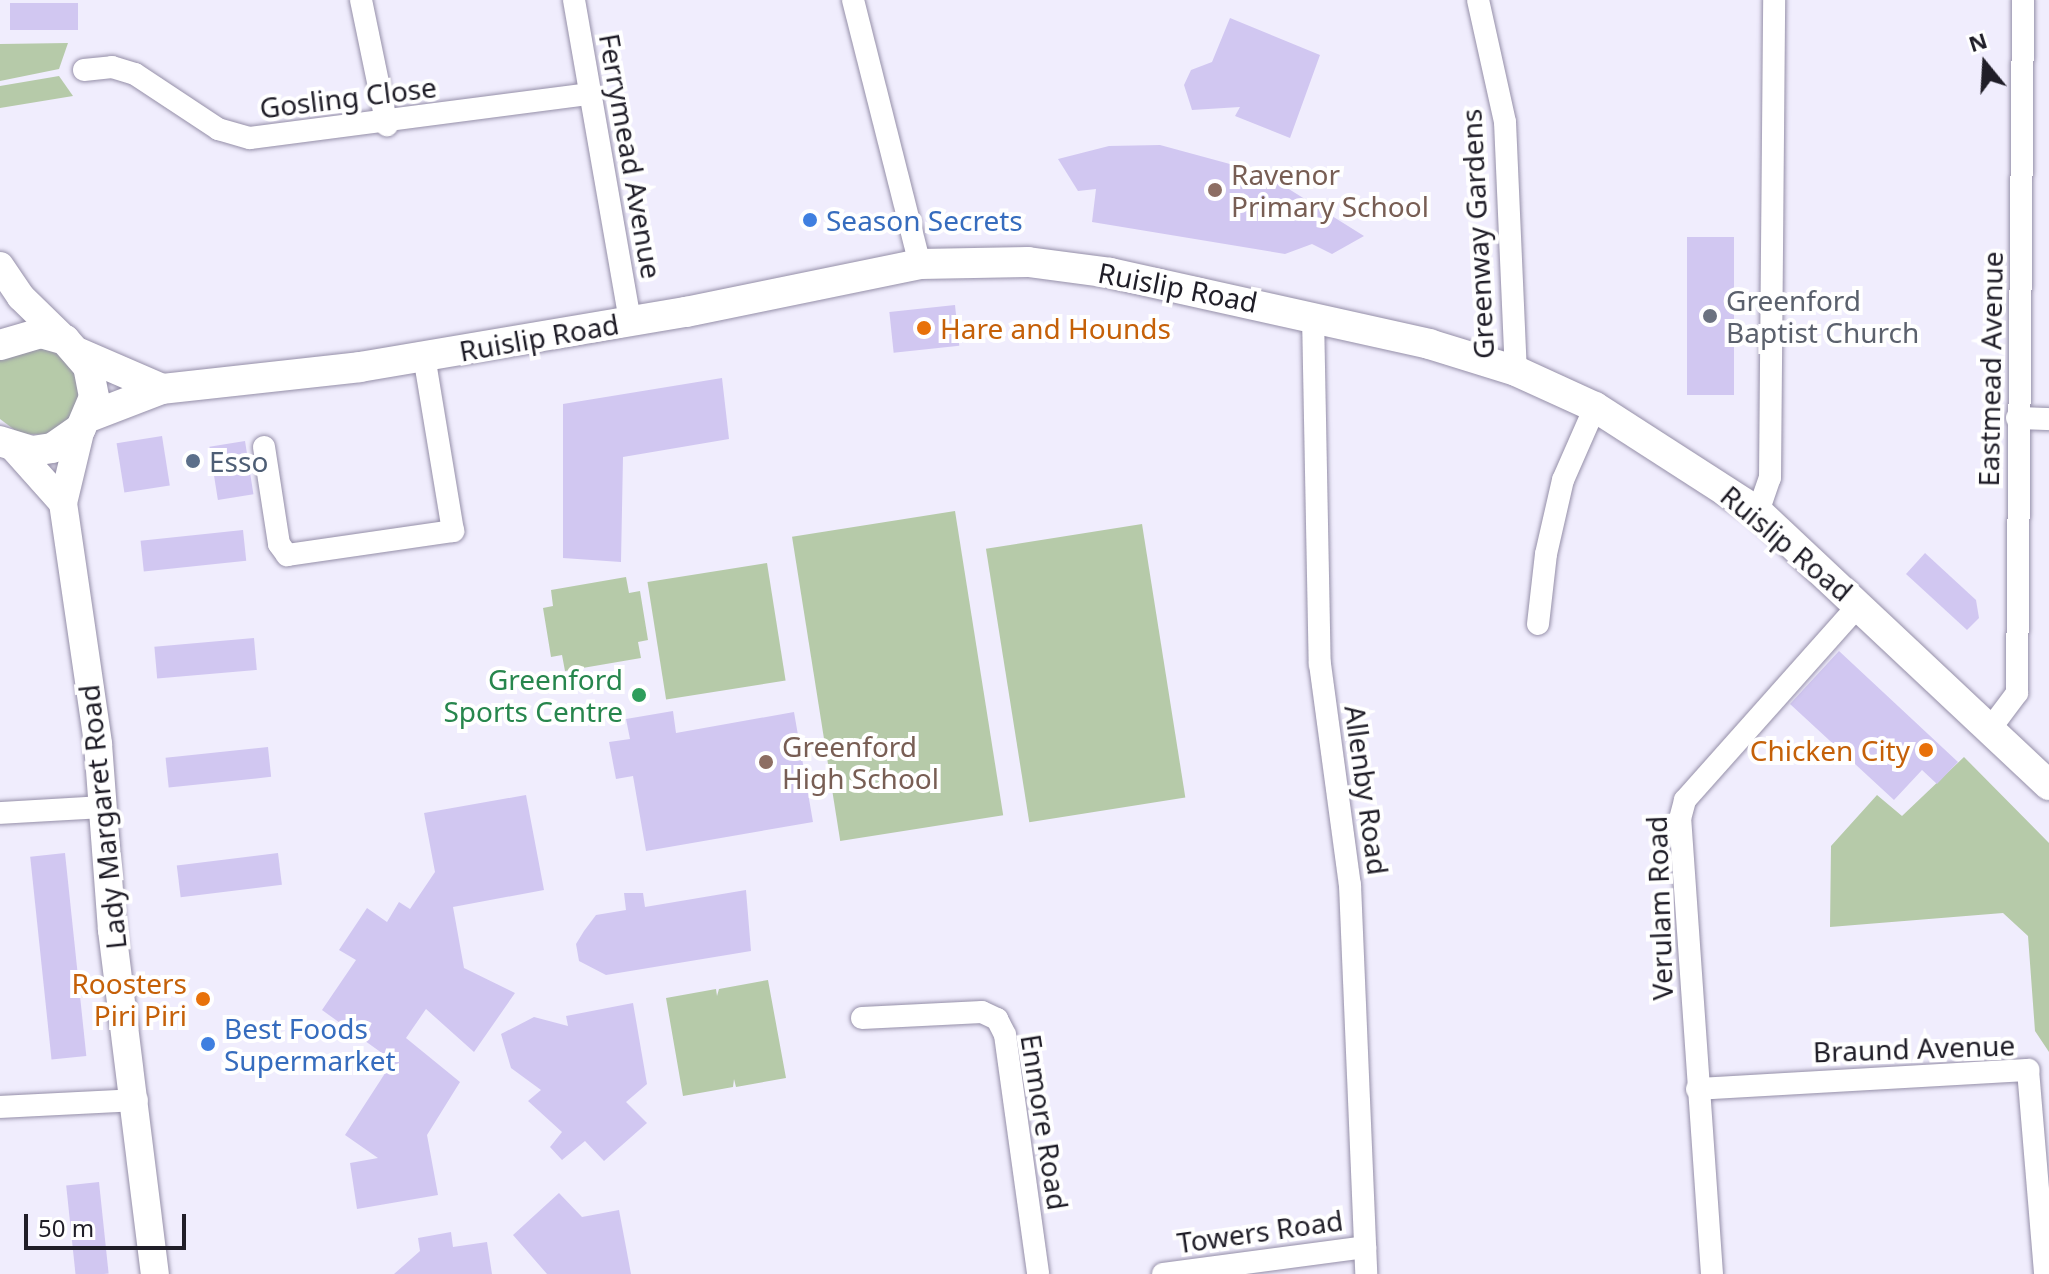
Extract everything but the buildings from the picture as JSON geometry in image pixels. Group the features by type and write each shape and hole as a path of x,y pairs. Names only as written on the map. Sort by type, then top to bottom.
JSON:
{"main road":[{"name":"Ruislip Road","path":"6,444 52,448 85,423 162,389 424,356 630,321 920,264 1064,265 1313,315 1516,371 1595,407 1758,512 2049,785"},
{"path":"0,345 41,333 162,389"},
{"path":"72,346 93,381 85,423"}],"street":[{"path":"361,0 387,125"},
{"name":"Ferrymead Avenue","path":"574,0 630,321"},
{"path":"853,0 920,264"},
{"name":"Greenway Gardens","path":"1478,0 1505,122 1516,371"},
{"path":"1758,512 1770,478 1774,0"},
{"name":"Eastmead Avenue","path":"1990,729 2017,693 2023,0"},
{"name":"Gosling Close","path":"84,70 112,67 135,74 218,129 250,138 387,125 590,94"},
{"path":"0,268 72,346"},
{"name":"Allenby Road","path":"1313,315 1320,664 1349,874 1366,1274"},
{"path":"264,447 279,544 287,555 453,531 424,356"},
{"path":"1538,624 1563,480 1595,407"},
{"path":"2017,418 2049,419"},
{"name":"Lady Margaret Road","path":"85,423 63,503 105,807 112,930 137,1100 155,1274"},
{"path":"6,444 63,503"},
{"name":"Verulam Road","path":"1712,1274 1680,819 1685,800 1859,605"},
{"path":"0,813 105,807"},
{"name":"Enmore Road","path":"862,1018 982,1012 997,1019 1005,1035 1038,1274"},
{"name":"Braund Avenue","path":"1697,1089 2028,1070 2045,1274"},
{"path":"0,1107 137,1100"},
{"name":"Towers Road","path":"1163,1274 1365,1247"}],"green space":[{"path":"68,43 59,69 0,81 0,44"},
{"path":"59,76 73,96 0,108 0,86"},
{"path":"47,343 81,370 78,414 52,435 20,434 0,419 0,360"},
{"path":"955,511 1003,815 840,841 792,537"},
{"path":"1142,524 1185,798 1029,822 986,549"},
{"path":"767,563 786,681 666,699 647,582"},
{"path":"626,577 629,593 640,591 648,640 638,642 641,658 565,671 562,655 551,657 543,608 553,606 551,590"},
{"path":"1964,757 2049,843 2049,1052 2035,1031 2028,936 2003,913 1830,927 1831,846 1877,795 1902,816"},
{"path":"768,980 786,1078 736,1087 734,1079 733,1087 683,1096 666,998 716,989 717,996 719,989"}],"place":[{"name":"Ravenor Primary School","path":"1215,190"},
{"name":"Season Secrets","path":"810,220"},
{"name":"Greenford Baptist Church","path":"1710,316"},
{"name":"Hare and Hounds","path":"924,328"},
{"name":"Esso","path":"193,461"},
{"name":"Greenford Sports Centre","path":"639,695"},
{"name":"Chicken City","path":"1926,750"},
{"name":"Greenford High School","path":"766,762"},
{"name":"Roosters Piri Piri","path":"203,999"},
{"name":"Best Foods Supermarket","path":"208,1044"}]}
